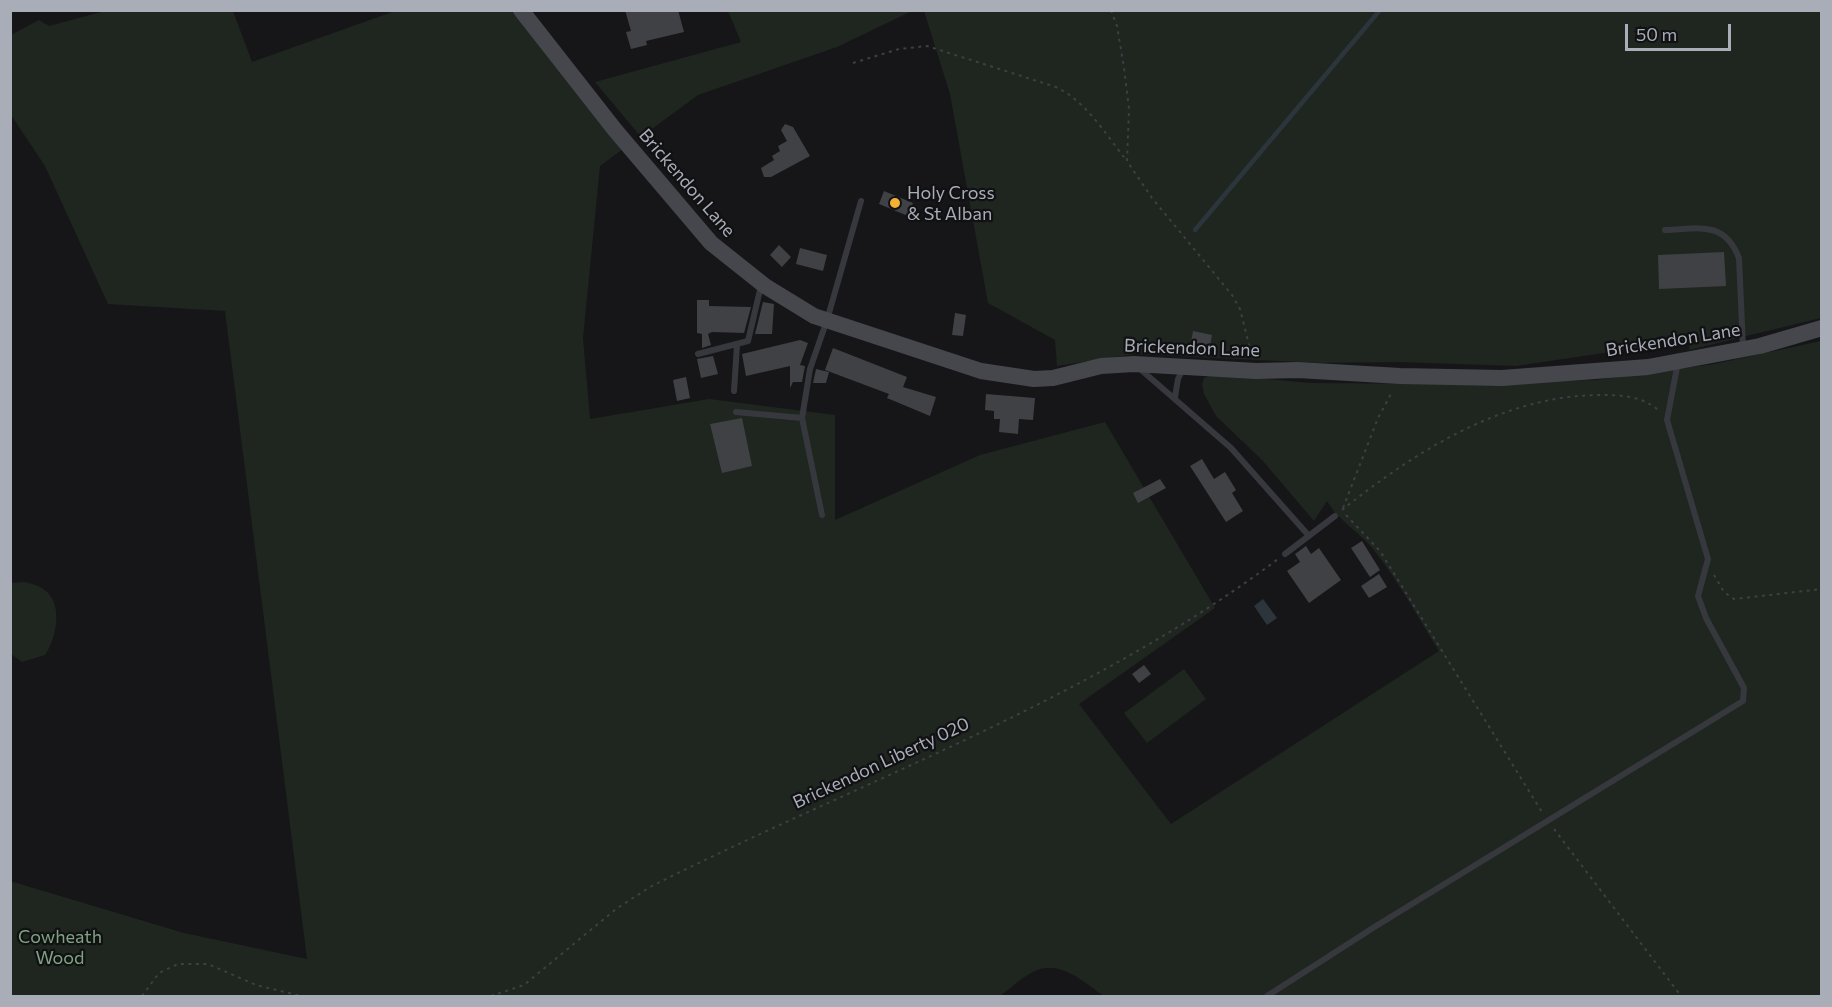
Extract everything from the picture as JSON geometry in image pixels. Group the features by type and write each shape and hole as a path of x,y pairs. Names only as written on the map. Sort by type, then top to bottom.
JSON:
{"street":[{"name":"Brickendon Lane","path":"521,10 615,130 711,243 765,286 814,316 949,362 1015,377 1053,378 1101,366 1134,364 1256,371 1298,370 1400,376 1502,378 1678,362 1743,349 1821,327"}],"lane":[{"path":"822,515 802,418 810,369 827,321 861,201"},
{"path":"1665,230 1711,228 1724,234 1734,246 1739,258 1743,349"},
{"path":"698,354 748,341 760,290 765,286"},
{"path":"734,392 737,345"},
{"path":"1267,996 1547,820 1743,701 1744,688 1706,618 1698,596 1708,559 1667,420 1678,362"},
{"path":"1134,364 1175,397 1256,473 1309,536"},
{"path":"1175,397 1178,379 1184,366"},
{"path":"736,412 802,418"},
{"path":"1285,554 1335,516"}],"path":[{"path":"1110,10 1117,26 1129,109 1127,161"},
{"path":"853,63 898,49 927,46 1056,87 1068,93 1085,108 1127,161 1152,198 1232,295 1240,309 1256,371"},
{"path":"1342,510 1378,418 1400,376"},
{"path":"1342,510 1384,477 1482,420 1548,401 1590,395 1620,395 1651,403 1667,420"},
{"path":"1342,510 1380,551 1469,690 1547,820 1681,996"},
{"name":"Brickendon Liberty 020","path":"491,996 524,985 616,909 650,887 1081,684 1238,590 1285,554"},
{"path":"1708,559 1716,583 1734,599 1821,589"},
{"path":"142,996 159,973 178,964 208,964 256,985 301,996"}],"green space":[{"name":"Cowheath Wood","path":"105,11 233,11 252,62 395,11 517,11 623,149 600,166 583,338 590,419 709,399 835,415 835,520 980,455 1105,422 1215,608 1079,704 1171,824 1439,651 1394,577 1365,540 1338,515 1327,501 1314,521 1262,460 1216,416 1204,394 1202,384 1204,378 1215,374 1309,383 1441,384 1596,380 1714,364 1821,341 1821,996 1104,996 1072,974 1054,968 1044,968 1031,973 1000,996 11,996 10,881 184,933 307,959 225,311 108,304 45,166 11,115 11,35 39,20 49,26"},
{"path":"728,11 912,11 837,47 698,95 641,137 595,82 741,42"},
{"path":"924,11 1821,11 1821,318 1689,350 1690,340 1516,366 1399,362 1322,363 1135,354 1057,366 1055,340 988,303 950,94"},
{"path":"25,582 42,588 52,598 56,623 52,641 45,655 22,662 11,654 10,583"},
{"path":"1184,669 1206,699 1147,743 1124,713"}],"shaded area":[{"path":"1263,599 1277,618 1267,625 1254,606"}],"building":[{"path":"625,10 678,10 684,32 646,41 647,45 631,49 626,32 631,31"},
{"path":"785,124 793,127 810,156 771,177 764,177 761,168 774,160 772,156 780,151 778,146 787,141 781,130"},
{"name":"Holy Cross & St Alban","path":"884,191 913,203 908,216 879,204"},
{"path":"779,245 791,257 782,267 770,255"},
{"path":"800,248 827,255 823,271 796,264"},
{"path":"1724,252 1726,286 1659,289 1658,255"},
{"path":"697,300 709,300 709,306 751,307 744,333 712,332 708,334 711,345 702,348 702,334 697,333"},
{"path":"763,302 774,304 772,334 755,334"},
{"path":"955,313 966,315 963,336 952,335"},
{"path":"1193,331 1212,335 1210,346 1191,342"},
{"path":"800,340 808,343 800,365 805,366 802,382 793,382 790,388 790,366 746,376 742,354"},
{"path":"833,348 907,377 903,387 936,397 930,416 887,398 889,394 825,370"},
{"path":"713,356 718,374 701,378 697,359"},
{"path":"816,369 829,372 826,383 813,383"},
{"path":"686,377 690,398 677,401 673,380"},
{"path":"986,394 1035,398 1033,420 1019,419 1018,434 999,432 1000,419 994,419 994,411 985,410"},
{"path":"742,418 752,466 722,473 710,424"},
{"path":"1202,459 1214,479 1225,472 1236,490 1232,493 1243,511 1226,522 1190,466"},
{"path":"1160,479 1166,488 1138,503 1133,493"},
{"path":"1362,541 1380,570 1370,577 1351,548"},
{"path":"1306,546 1311,554 1319,548 1341,580 1309,603 1287,571 1300,562 1295,554"},
{"path":"1379,574 1387,587 1369,598 1361,586"},
{"path":"1144,665 1151,674 1139,683 1132,674"}],"waterway":[{"path":"1195,230 1380,10"}],"place":[{"name":"Holy Cross & St Alban","path":"895,203"}]}
